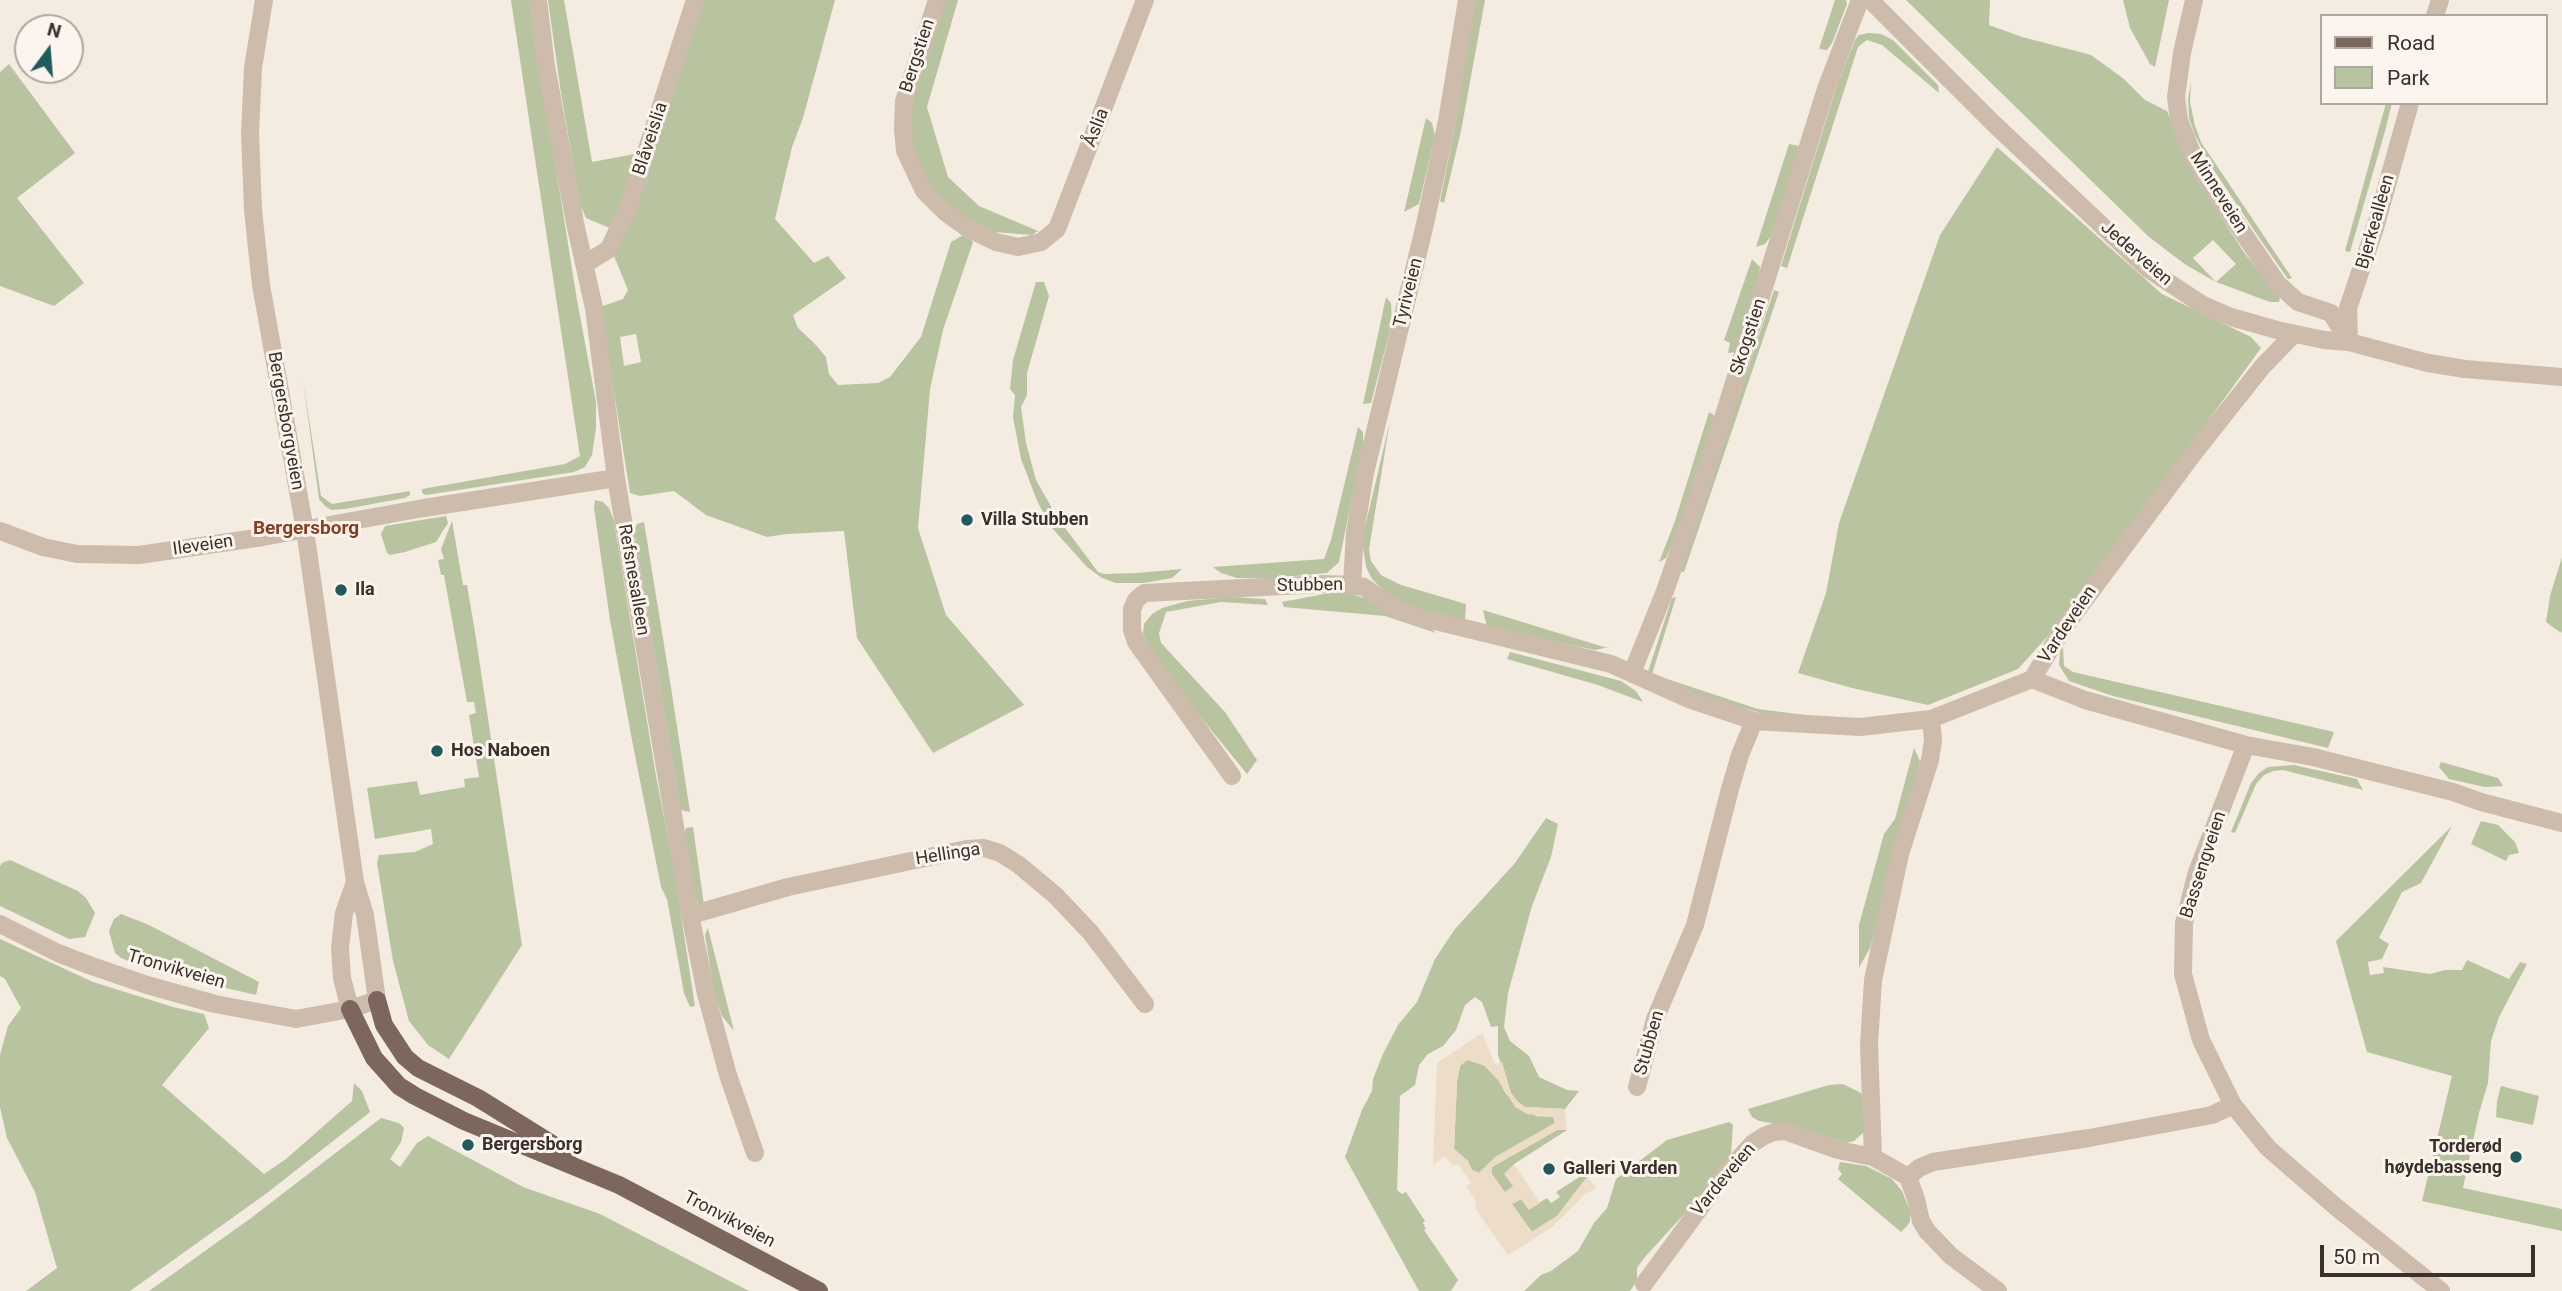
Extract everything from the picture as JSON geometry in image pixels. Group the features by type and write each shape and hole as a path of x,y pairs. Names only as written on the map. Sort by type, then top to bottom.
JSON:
{"main road":[{"name":"Tronvikveien","path":"377,1000 384,1025 395,1045 405,1058 418,1068 478,1098 619,1185 819,1291"},
{"name":"Tronvikveien","path":"350,1009 374,1059 399,1086 464,1121 619,1185"}],"street":[{"name":"Bergersborgveien","path":"264,0 253,68 250,133 253,210 261,285 305,530 355,882 365,915 377,1000"},
{"name":"Refsnesalleen","path":"538,0 546,66 594,308 616,478 691,915 706,994 728,1075 755,1153"},
{"name":"Blåveislia","path":"585,264 602,256 608,249 629,205 695,0"},
{"name":"Bergstien","path":"937,0 904,101 905,151 924,191 944,212 967,228 996,242 1018,247 1034,245"},
{"name":"Åslia","path":"1034,245 1051,236 1065,214 1145,0"},
{"name":"Tyriveien","path":"1352,585 1355,533 1365,473 1425,224 1447,121 1467,0"},
{"name":"Skogstien","path":"1632,673 1665,591 1703,482 1826,89 1860,0"},
{"name":"Jederveien","path":"1870,0 1993,122 2148,269 2203,305 2231,317 2294,334 2349,342 2440,365 2562,377"},
{"name":"Minneveien","path":"2194,0 2182,53 2176,97 2183,133 2194,158 2278,284 2298,302 2331,313 2349,342"},
{"name":"Bjerkeallèen","path":"2349,342 2348,308 2375,228 2409,105"},
{"name":"Vardeveien","path":"1931,719 2032,680 2063,629 2193,453 2262,367 2294,334"},
{"name":"Ileveien","path":"0,531 43,547 77,554 139,555 616,478"},
{"name":"Stubben","path":"1232,776 1136,642 1131,618 1136,600 1144,593 1323,584 1352,585 1364,587 1390,605 1431,621 1583,656 1632,673 1691,700 1754,720 1860,727 1931,719"},
{"path":"2032,680 2085,700 2246,745 2314,757 2562,823"},
{"path":"1873,1157 1869,1045 1873,980 1900,854 1930,760 1933,740 1931,719"},
{"name":"Stubben","path":"1637,1087 1655,1019 1695,925 1730,789 1754,720"},
{"name":"Bassengveien","path":"2246,745 2197,873 2184,923 2183,974 2201,1040 2232,1105 2268,1148 2336,1207 2441,1291"},
{"name":"Hellinga","path":"691,915 788,887 967,849 984,848 1000,853 1056,896 1090,933 1145,1004"},
{"name":"Bergersborgveien","path":"350,1009 342,978 340,948 344,913 355,882"},
{"name":"Tronvikveien","path":"0,924 89,965 215,1004 296,1019 350,1009 377,1000"},
{"path":"1998,1291 1976,1284 1927,1231 1921,1221 1908,1177 1919,1168 1933,1162 2089,1138 2212,1115 2232,1105"},
{"name":"Vardeveien","path":"1644,1284 1725,1174 1753,1143 1764,1136 1785,1131 1838,1150 1873,1157 1908,1177"}],"green space":[{"path":"511,0 529,0 596,402 592,455 585,467 574,472 426,495 422,493 422,489 565,464 580,456"},
{"path":"548,0 564,0 592,162 640,153 612,229 586,218 580,204"},
{"path":"703,0 835,0 803,118 792,147 775,219 814,263 828,256 846,278 793,315 798,328 826,357 829,374 838,385 878,383 890,377 921,337 951,242 965,234 973,242 943,330 930,389 918,528 946,615 1024,705 933,753 857,638 844,531 767,537 706,515 674,491 640,496 630,493 603,323 603,306 623,299 628,290 614,256 646,181","holes":["636,334 641,362 624,366 620,337"]},
{"path":"944,0 958,0 927,107 948,177 979,206 1038,231 1032,235 995,232 944,203 923,177 912,152 913,100"},
{"path":"1476,0 1485,0 1461,131 1444,203 1440,201"},
{"path":"1835,0 1846,0 1847,4 1832,43 1827,50 1819,49"},
{"path":"1906,0 1990,0 1989,25 2022,37 2091,55 2124,79 2145,100 2167,111 2192,171 2243,251 2280,298 2279,302 2270,302 2216,282 2186,265 2149,237","holes":["2213,240 2236,264 2216,282 2193,258"]},
{"path":"2123,0 2169,0 2155,67 2150,64 2130,28"},
{"path":"1881,34 1893,40 1938,85 1939,93 1882,45 1867,40 1858,47 1787,268 1781,266 1837,85 1855,40 1859,35"},
{"path":"9,64 14,71 14,84 24,84 75,153 17,198 84,283 54,306 0,286 0,72"},
{"path":"2191,82 2190,102 2201,142 2292,278 2288,279 2262,242 2211,166 2195,135 2189,118"},
{"path":"2385,105 2392,105 2350,252 2345,251"},
{"path":"1426,118 1432,123 1435,135 1419,204 1404,212"},
{"path":"1789,144 1799,146 1788,184 1771,236 1765,244 1756,247"},
{"path":"1997,147 2162,294 2251,337 2261,348 2134,523 2047,637 2018,669 1928,705 1798,673 1826,593 1839,523 1940,235"},
{"path":"1752,259 1760,267 1759,277 1735,352 1728,353 1730,343 1724,340"},
{"path":"1036,282 1044,282 1049,296 1027,373 1027,395 1021,407 1026,443 1036,480 1057,517 1098,572 1137,573 1182,569 1172,578 1144,583 1116,583 1102,578 1087,567 1052,528 1038,503 1021,459 1013,417 1015,395 1010,389 1013,360"},
{"path":"1774,290 1779,292 1684,572 1681,571"},
{"path":"1386,297 1391,303 1392,323 1371,403 1363,404"},
{"path":"303,380 321,496 332,504 410,491 410,495 345,509 331,510 325,506 319,499"},
{"path":"1709,412 1715,416 1677,534 1666,558 1659,562 1675,521"},
{"path":"1390,421 1369,549 1371,561 1381,575 1401,585 1466,604 1465,622 1423,613 1388,595 1372,579 1366,567 1362,540"},
{"path":"1358,427 1363,432 1363,444 1339,562 1327,573 1273,578 1237,578 1221,573 1213,567 1324,559"},
{"path":"595,500 603,502 609,508 614,521 673,863 695,1006 690,1007 684,993 667,899 661,887 632,740 610,620"},
{"path":"446,516 448,523 436,542 405,552 390,555 387,553 381,534 385,526"},
{"path":"452,521 463,585 467,585 475,632 522,945 449,1059 428,1045 409,1021 393,961 377,863 379,855 415,852 433,844 431,829 375,839 367,788 417,781 420,795 465,787 464,779 479,777 469,715 476,713 474,702 467,702 444,575 441,575 438,560 444,559 441,549"},
{"path":"644,522 690,812 681,810 634,530 637,524"},
{"path":"2562,557 2561,633 2546,622 2550,596"},
{"path":"1335,592 1372,601 1431,628 1436,633 1385,616 1284,607 1282,602"},
{"path":"1232,597 1265,599 1268,605 1221,602 1166,612 1159,633 1161,643 1225,712 1257,760 1247,774 1190,704 1143,634 1144,624 1152,614 1162,608 1187,601"},
{"path":"1676,597 1652,674 1758,709 1837,719 1778,717 1723,703 1647,675 1672,598"},
{"path":"1483,610 1609,647 1595,650 1487,627"},
{"path":"2063,647 2064,666 2073,672 2334,732 2328,748 2113,696 2069,681 2059,665"},
{"path":"1510,652 1621,681 1636,691 1643,702 1598,685 1507,659"},
{"path":"1914,748 1920,761 1916,780 1870,948 1859,968 1859,925 1884,834 1895,819"},
{"path":"2441,762 2498,778 2503,786 2485,787 2449,779 2439,767"},
{"path":"2294,765 2357,779 2363,790 2283,770 2273,771 2264,775 2256,784 2235,833 2231,832 2251,783 2259,773 2268,767"},
{"path":"1546,818 1558,824 1551,857 1532,906 1508,993 1504,1027 1510,1041 1529,1056 1539,1077 1567,1090 1579,1091 1565,1109 1525,1107 1518,1102 1511,1093 1498,1055 1498,1026 1491,1027 1482,1002 1475,997 1465,1005 1456,1030 1443,1046 1428,1054 1419,1065 1415,1085 1400,1096 1397,1190 1402,1194 1406,1192 1425,1221 1424,1230 1458,1280 1451,1291 1419,1291 1345,1157 1372,1091 1373,1079 1383,1054 1398,1025 1417,1002 1435,959 1455,929 1515,863"},
{"path":"2481,821 2498,825 2515,842 2519,853 2509,855 2506,861 2471,844"},
{"path":"2452,826 2421,883 2402,892 2379,938 2389,944 2382,959 2368,962 2370,975 2384,973 2383,967 2430,974 2445,970 2462,970 2467,960 2509,979 2520,962 2527,964 2499,1017 2491,1041 2488,1083 2463,1188 2562,1209 2562,1231 2422,1201 2452,1076 2367,1052 2336,941"},
{"path":"693,827 704,905 698,904 694,894 684,836 686,828"},
{"path":"10,860 78,891 86,898 95,913 85,937 69,939 0,906 0,866"},
{"path":"121,914 149,925 259,982 256,995 157,972 121,958 115,953 109,931 114,919"},
{"path":"708,928 734,1031 722,1016 714,992 705,935"},
{"path":"0,939 93,982 204,1014 209,1028 162,1085 264,1174 286,1159 352,1101 354,1083 362,1091 370,1112 267,1193 130,1291 26,1291 57,1268 35,1192 7,1138 0,1107 0,1055 8,1026 21,1008 5,979 0,976"},
{"path":"1467,1060 1474,1060 1485,1066 1499,1081 1506,1094 1536,1116 1553,1117 1555,1123 1496,1157 1479,1173 1472,1170 1468,1161 1454,1149 1457,1082 1460,1066"},
{"path":"1843,1084 1861,1093 1864,1103 1864,1132 1854,1141 1846,1143 1799,1128 1759,1121 1752,1117 1748,1109 1829,1085"},
{"path":"2501,1086 2539,1096 2533,1125 2496,1117"},
{"path":"381,1118 399,1123 404,1128 401,1142 390,1159 400,1167 417,1143 428,1136 523,1187 600,1214 749,1291 149,1291 251,1218"},
{"path":"1729,1122 1733,1125 1731,1154 1718,1177 1645,1257 1637,1268 1637,1281 1630,1291 1524,1291 1541,1275 1578,1251 1594,1223 1607,1208 1616,1179 1667,1140"},
{"path":"1557,1130 1567,1130 1514,1164 1513,1187 1504,1193 1492,1174 1492,1167"},
{"path":"1840,1162 1866,1166 1892,1179 1902,1191 1910,1211 1910,1222 1901,1232 1838,1179 1842,1174 1838,1169"},
{"path":"1584,1174 1587,1177 1557,1216 1532,1232 1512,1204 1521,1199 1529,1209 1547,1198 1551,1203 1560,1197 1556,1192"}],"shaded area":[{"path":"1482,1033 1494,1062 1502,1062 1511,1093 1518,1102 1525,1107 1565,1109 1567,1130 1557,1130 1492,1167 1492,1174 1505,1192 1513,1186 1504,1174 1514,1164 1540,1203 1529,1210 1521,1199 1512,1204 1531,1232 1557,1216 1587,1177 1596,1188 1584,1195 1552,1227 1508,1255 1475,1208 1476,1201 1466,1186 1471,1183 1458,1164 1453,1166 1445,1156 1433,1165 1437,1063","holes":["1467,1060 1485,1066 1499,1081 1515,1107 1527,1114 1553,1117 1555,1123 1495,1157 1479,1173 1472,1170 1468,1161 1454,1149 1457,1082 1460,1066"]}],"place":[{"name":"Villa Stubben","path":"967,520"},
{"name":"Ila","path":"341,590"},
{"name":"Hos Naboen","path":"437,751"},
{"name":"Bergersborg","path":"468,1145"},
{"name":"Torderød høydebasseng","path":"2516,1157"},
{"name":"Galleri Varden","path":"1549,1169"}],"district":[{"name":"Bergersborg","path":"306,529"}]}
